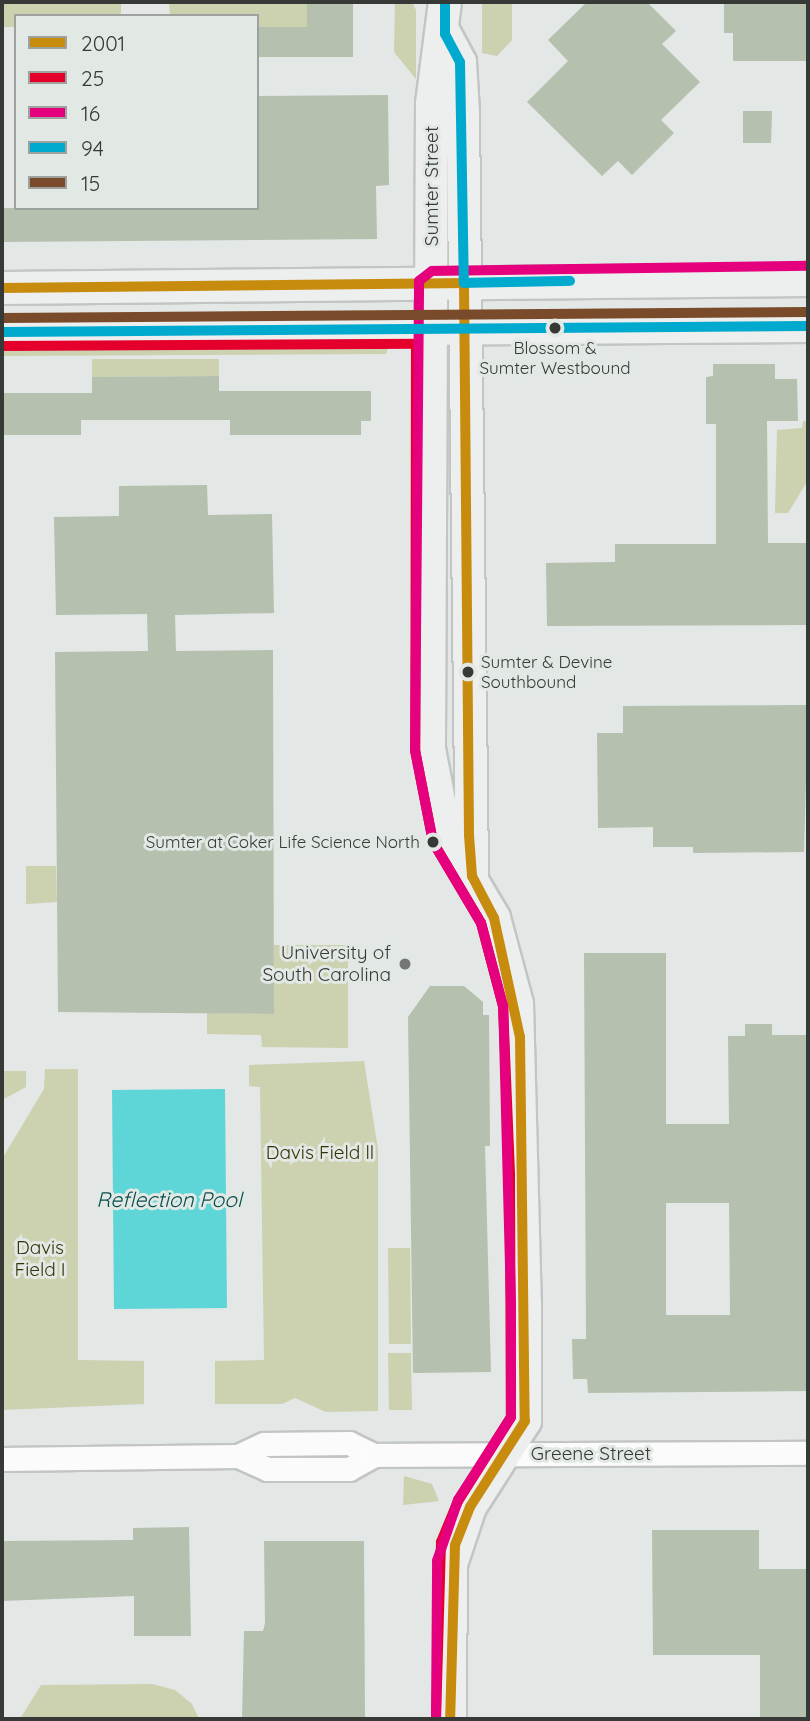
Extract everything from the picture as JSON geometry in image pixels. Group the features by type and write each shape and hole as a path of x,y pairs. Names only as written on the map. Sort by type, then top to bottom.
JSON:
{"street":[{"name":"Sumter Street","path":"445,2 445,34 434,60 429,749 446,837 472,876 494,918 520,1037 525,1421 470,1507 455,1545 450,1719"},
{"name":"Sumter Street","path":"445,34 460,62 472,876"},
{"path":"2,288 808,280"},
{"path":"2,332 808,326"},
{"name":"Greene Street","path":"2,1459 238,1456 264,1444 349,1443 374,1455 808,1453"}],"green space":[{"path":"2,2 121,2 121,14 14,14 14,27 2,27"},
{"path":"169,2 307,2 307,27 259,27 259,14 170,14"},
{"path":"395,2 412,2 416,10 416,79 394,52"},
{"path":"482,2 512,2 512,40 497,56 482,53"},
{"path":"389,345 386,354 2,356 2,347"},
{"path":"92,359 219,359 219,376 92,377"},
{"path":"803,421 808,421 808,480 788,513 775,513 777,430 802,428"},
{"path":"26,866 56,866 57,902 26,904"},
{"path":"274,945 348,945 348,1048 262,1047 261,1035 207,1034 207,1013 274,1014"},
{"name":"Davis Field ll","path":"364,1061 378,1149 378,1411 326,1412 295,1398 282,1404 215,1404 215,1361 264,1360 260,1087 249,1086 249,1065"},
{"name":"Davis Field I","path":"45,1069 78,1069 78,1360 144,1361 144,1404 2,1410 2,1159 44,1089"},
{"path":"2,1071 26,1071 26,1087 2,1100"},
{"path":"388,1248 410,1248 411,1344 389,1344"},
{"path":"388,1353 411,1353 412,1410 389,1410"},
{"path":"404,1476 432,1484 439,1501 403,1505"},
{"path":"152,1684 175,1690 192,1704 199,1719 20,1719 41,1685"}],"water":[{"name":"Reflection Pool","path":"225,1089 227,1308 114,1309 112,1090"}],"building":[{"path":"307,2 353,2 353,57 259,57 259,27 307,27"},
{"path":"587,2 647,2 676,31 662,44 700,82 661,120 674,133 632,175 618,161 602,176 527,102 568,61 548,40"},
{"path":"724,2 808,2 808,61 733,61 733,33 724,33"},
{"path":"388,95 389,185 376,186 377,239 2,242 2,208 259,210 259,96"},
{"path":"743,111 772,111 771,143 743,143"},
{"path":"713,364 775,364 775,379 797,379 798,421 767,421 768,543 808,543 808,625 547,626 546,563 615,562 615,544 716,544 716,424 706,424 706,377 713,376"},
{"path":"219,376 219,391 371,391 371,421 361,421 361,435 230,435 230,420 81,420 81,435 2,435 2,393 92,393 92,377"},
{"path":"207,485 208,515 272,514 274,613 175,615 176,651 273,650 274,1014 58,1012 55,652 148,651 147,614 56,615 54,517 119,516 119,486"},
{"path":"808,705 804,852 693,853 693,847 653,847 653,827 598,828 597,733 623,733 623,706"},
{"path":"584,953 666,953 666,1124 729,1124 728,1036 745,1036 745,1024 772,1024 772,1035 808,1035 808,1391 588,1393 587,1379 573,1379 572,1339 586,1339","holes":["666,1203 729,1203 730,1315 666,1315"]},
{"path":"430,986 464,986 483,1002 483,1015 489,1015 490,1146 485,1146 491,1372 413,1373 408,1017"},
{"path":"189,1527 191,1636 134,1636 134,1596 2,1601 2,1541 133,1540 133,1528"},
{"path":"652,1530 759,1530 759,1569 808,1569 808,1719 760,1719 760,1655 653,1655"},
{"path":"264,1541 364,1541 365,1719 242,1719 244,1631 263,1631 265,1623"}],"transit line":[{"name":"94","path":"445,2 445,34 460,62 464,283 570,281"},
{"name":"16","path":"436,1719 437,1561 458,1500 511,1417 511,1303 503,1006 481,923 433,842 415,750 419,281 432,271 808,266"},
{"name":"2001","path":"2,288 464,283 469,835 472,876 494,918 520,1037 525,1421 470,1507 455,1545 450,1719"},
{"name":"15","path":"2,318 808,312"},
{"name":"94","path":"2,332 808,326"},
{"name":"25","path":"2,346 416,344 415,750 433,842 481,923 503,1006 510,1176 511,1417 458,1501 441,1542 436,1719"}],"place":[{"name":"Blossom & Sumter Westbound","path":"555,328"},
{"name":"Sumter & Devine Southbound","path":"468,672"},
{"name":"Sumter at Coker Life Science North","path":"433,842"},
{"name":"University of South Carolina","path":"405,964"}]}
